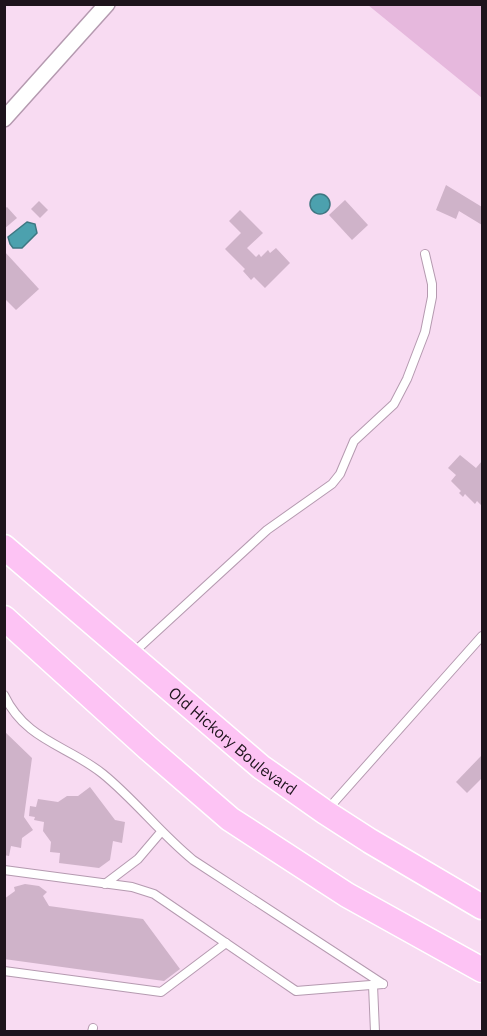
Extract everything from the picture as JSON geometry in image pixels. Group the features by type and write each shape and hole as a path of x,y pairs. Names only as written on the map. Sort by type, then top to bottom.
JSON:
{"main road":[{"name":"Old Hickory Boulevard","path":"4,547 261,767 325,812 483,907"},
{"path":"4,618 230,819 347,895 483,970"}],"street":[{"path":"4,120 107,4"}],"lane":[{"path":"130,656 267,530 332,484 340,474 354,441 394,404 411,369 429,316 432,284 425,254"},
{"path":"325,812 483,636"},
{"path":"4,870 132,887 154,894 296,991 383,984 192,860 102,773 37,735 11,710 5,699"},
{"path":"104,884 138,859 161,832"},
{"path":"4,971 161,992 226,943"},
{"path":"373,985 375,1032"}],"shaded area":[{"path":"368,5 482,5 482,98"}],"water":[{"path":"320,194 327,197 330,204 327,211 320,214 313,211 310,204 313,197"},
{"path":"27,222 35,224 37,233 22,248 13,248 8,237"}],"building":[{"path":"446,185 482,207 482,225 459,211 456,219 436,210"},
{"path":"345,200 368,225 352,240 329,215"},
{"path":"39,201 48,210 40,218 31,209"},
{"path":"7,207 17,218 4,229 4,209"},
{"path":"240,210 263,233 247,248 256,257 259,254 261,257 268,250 270,253 276,248 290,263 265,288 254,277 251,280 243,271 245,269 225,249 241,233 229,221"},
{"path":"4,251 39,289 16,310 4,298"},
{"path":"460,455 476,468 482,461 482,506 477,501 475,504 465,494 463,497 459,493 461,491 451,481 456,475 448,468"},
{"path":"4,731 32,758 24,817 33,830 22,838 21,848 11,846 9,856 4,855"},
{"path":"482,755 482,778 467,793 456,782"},
{"path":"90,787 115,820 125,822 122,843 113,841 110,860 99,868 59,863 60,853 50,852 51,842 43,831 44,822 34,820 35,817 29,816 30,806 36,807 38,799 58,802 67,796 78,796"},
{"path":"25,884 39,886 47,892 43,896 49,906 143,919 180,969 164,981 4,959 4,899 15,891 14,887"}]}
